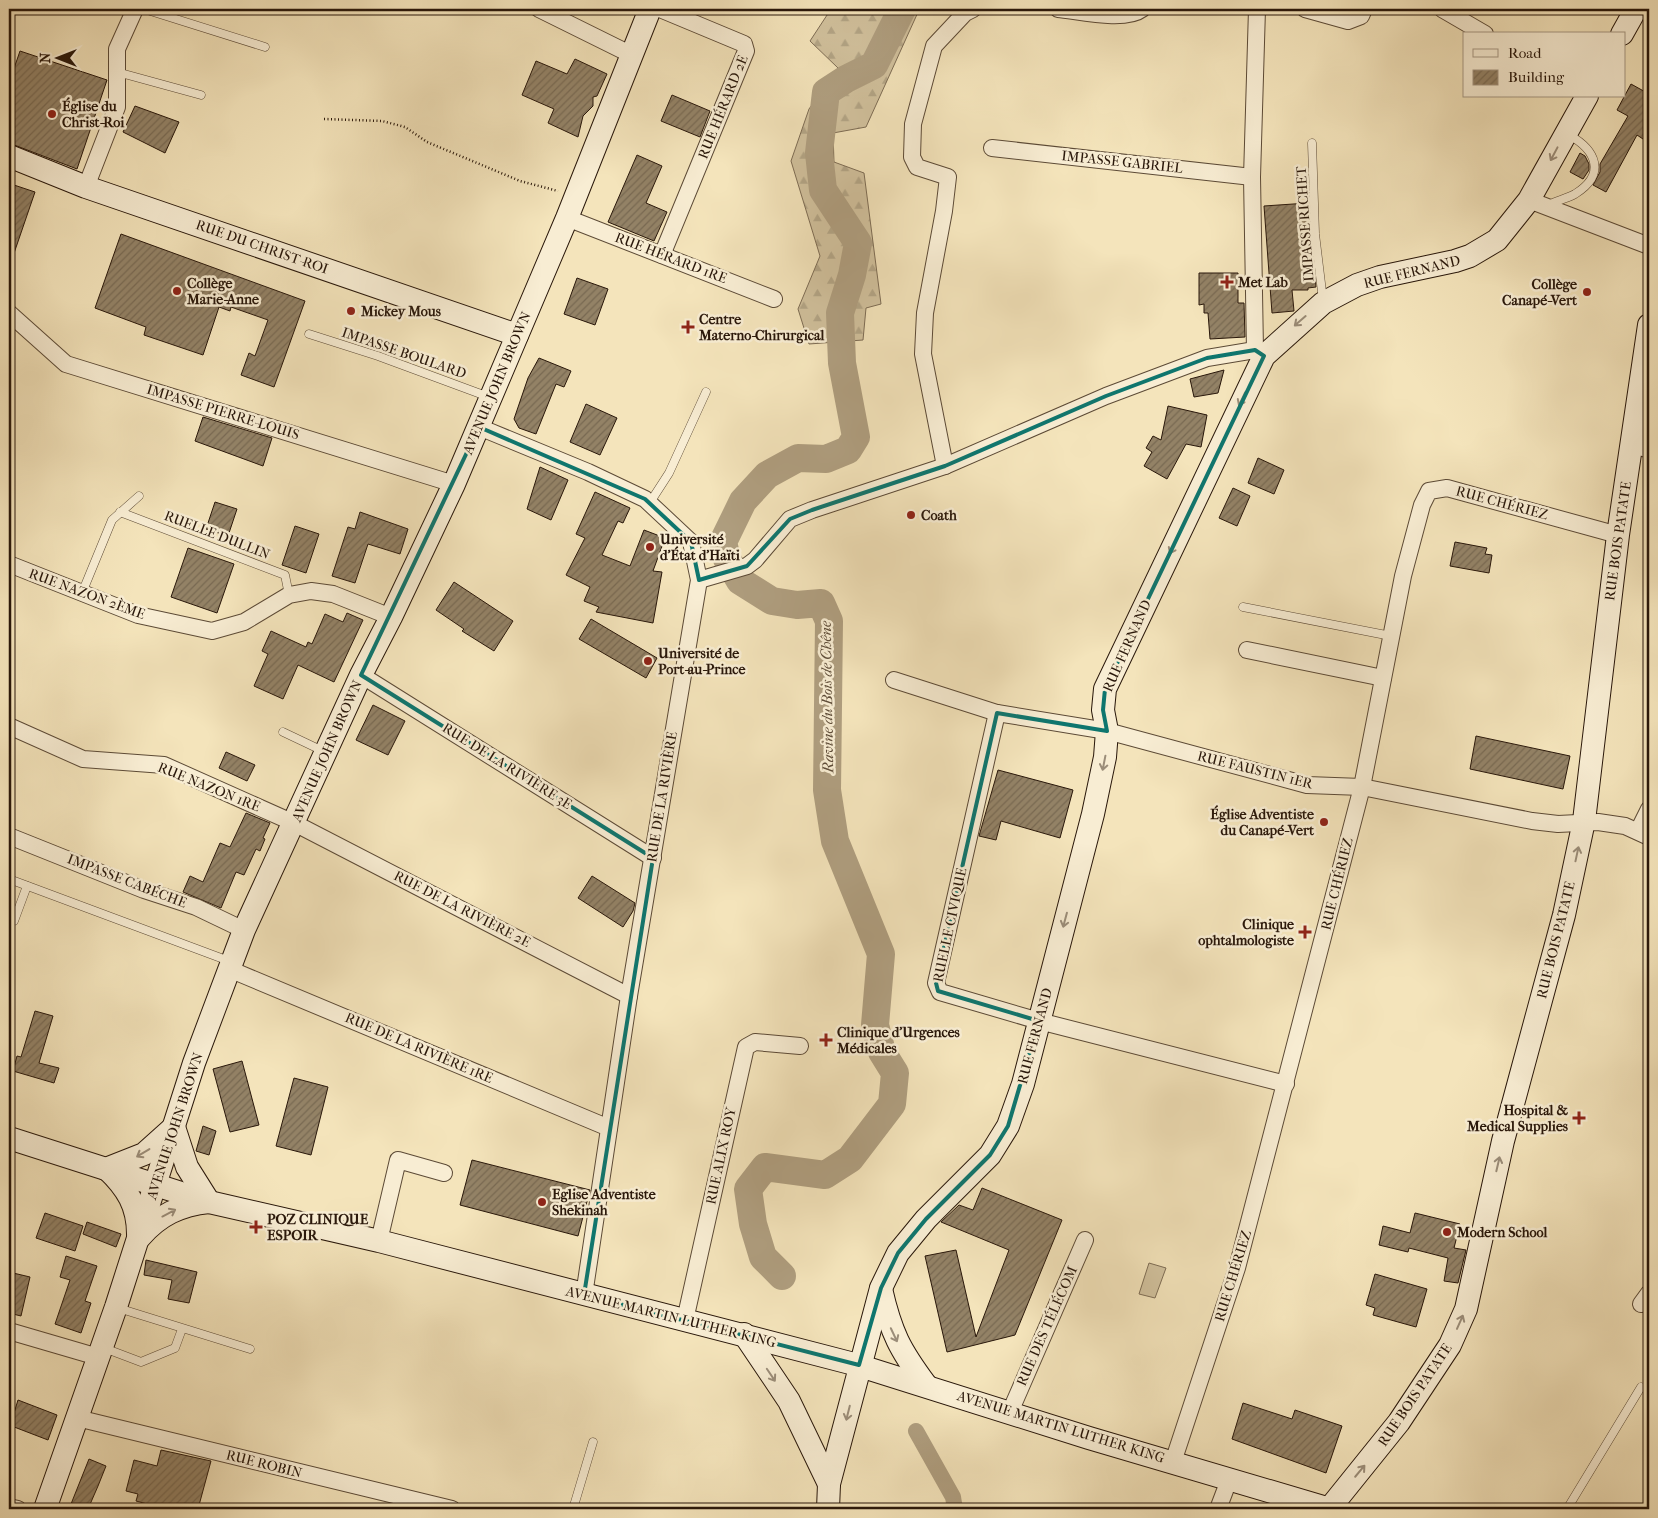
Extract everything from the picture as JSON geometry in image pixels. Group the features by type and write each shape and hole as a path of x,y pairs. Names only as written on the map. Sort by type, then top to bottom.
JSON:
{"street":[{"path":"86,187 117,107 117,48 135,9"},
{"path":"539,9 632,56"},
{"name":"AVENUE JOHN BROWN","path":"45,1509 116,1307 157,1184 194,1063 244,930 361,674 391,617 454,484 568,218 650,9"},
{"name":"RUE HÉRARD 2E","path":"660,9 744,44 746,52 662,255"},
{"path":"944,466 922,354 925,313 944,211 948,176 917,167 912,157 913,124 934,46 965,12 973,9"},
{"path":"1058,9 1122,16 1137,13 1142,9"},
{"path":"699,580 748,566 756,560 790,519 812,510 944,466 1106,396 1208,358 1260,353 1252,176 1256,9"},
{"path":"1305,9 1348,21 1361,16 1364,9"},
{"path":"1442,9 1482,32"},
{"path":"1623,32 1636,9"},
{"name":"RUE FERNAND","path":"828,1509 829,1484 881,1288 903,1246 926,1219 990,1155 1008,1126 1023,1084 1093,814 1105,757 1107,730 1102,710 1109,681 1260,353 1323,303 1363,283 1470,256 1497,240 1515,221 1536,204 1566,132 1585,98"},
{"name":"IMPASSE GABRIEL","path":"992,148 1252,176"},
{"name":"RUE DU CHRIST-ROI","path":"9,156 86,187 517,335"},
{"path":"1536,204 1649,246"},
{"name":"RUE HÉRARD 1RE","path":"568,218 774,299"},
{"name":"IMPASSE PIERRE-LOUIS","path":"9,313 66,364 454,484"},
{"name":"RUE BOIS PATATE","path":"1330,1509 1399,1422 1450,1345 1466,1309 1503,1141 1564,915 1584,821 1618,535 1640,447 1649,325"},
{"name":"RUE DE LA RIVIÈRE","path":"478,427 588,472 650,504 691,542 699,580 629,996 584,1295"},
{"name":"RUE CHÉRIEZ","path":"1173,1462 1237,1268 1286,1084 1362,786 1403,576 1422,505 1429,491 1447,488 1618,535"},
{"name":"RUE NAZON 2ÈME","path":"9,564 138,615 212,631 244,622 290,595 311,591 333,594 391,617"},
{"path":"1247,650 1382,678"},
{"name":"RUE DE LA RIVIÈRE 3E","path":"361,674 653,858"},
{"name":"RUE FAUSTIN 1ER","path":"894,680 997,712 1107,730 1307,785 1362,786 1532,821 1558,824 1584,821 1625,826 1644,834"},
{"name":"RUELLE CIVIQUE","path":"997,712 936,983 940,992 1039,1021 1286,1084"},
{"name":"RUE NAZON 1RE","path":"9,726 83,759 164,765 294,823"},
{"path":"1644,834 1649,809"},
{"name":"RUE DE LA RIVIÈRE 2E","path":"294,823 629,996"},
{"name":"IMPASSE CABÉCHE","path":"9,836 144,890 196,907 244,930"},
{"name":"RUE DE LA RIVIÈRE 1RE","path":"230,965 609,1128"},
{"name":"RUE ALIX ROY","path":"685,1320 746,1047 755,1042 800,1046"},
{"path":"174,1127 187,1167 209,1202 188,1204 169,1212 151,1224 138,1240 138,1219 132,1200 121,1182 106,1169 144,1154 174,1127"},
{"name":"AVENUE MARTIN LUTHER KING","path":"9,1138 209,1202 379,1241 584,1295 744,1334 859,1366 926,1385 1229,1480 1330,1509"},
{"path":"379,1241 398,1160 444,1173"},
{"name":"RUE DES TÉLÉCOM","path":"1010,1412 1085,1240"},
{"path":"881,1288 889,1325 903,1355 926,1385"},
{"path":"9,1331 100,1352"},
{"path":"744,1334 789,1402 829,1484"},
{"name":"RUE ROBIN","path":"77,1418 452,1509"},
{"path":"1218,1509 1229,1480"},
{"path":"9,1507 18,1509"}],"lane":[{"path":"144,9 265,46"},
{"path":"117,72 200,95"},
{"path":"1536,204 1573,195 1583,188 1592,176 1595,167 1594,155 1587,146 1566,132"},
{"name":"IMPASSE RICHET","path":"1312,143 1315,234 1323,303"},
{"name":"IMPASSE BOULARD","path":"309,334 378,356 491,397"},
{"path":"650,504 669,473 706,392"},
{"path":"82,593 112,520 139,496"},
{"name":"RUELLE DULLIN","path":"120,512 285,575 290,595"},
{"path":"1243,607 1391,636"},
{"path":"282,732 325,752"},
{"path":"9,879 230,965"},
{"path":"9,922 14,922 27,886"},
{"path":"116,1307 250,1349"},
{"path":"100,1352 140,1362 175,1348 182,1329"},
{"path":"1567,1509 1641,1387"},
{"path":"573,1509 592,1442"}],"path":[{"path":"324,119 382,121 405,127 427,142 520,181 576,196"}],"highlighted area":[{"path":"1255,350 1264,356 1105,689 1103,710 1107,731 997,713 936,983 938,991 1039,1021 1008,1126 990,1155 926,1219 898,1253 881,1288 859,1365 584,1295 653,858 361,675 479,427 645,499 691,542 699,580 747,566 790,519 812,510 945,466 1106,396 1207,358"}],"green space":[{"path":"831,9 919,10 866,127 833,133 834,162 864,173 881,304 866,308 863,340 809,344 798,309 820,256 791,161 809,109 838,68 810,41"},
{"path":"1149,1263 1166,1268 1155,1298 1139,1294"}],"building":[{"name":"Église du Christ-Roi","path":"20,51 107,80 77,169 9,143 9,83"},
{"path":"575,59 607,74 597,96 593,97 593,106 583,116 578,137 548,123 554,109 522,95 536,61 567,74"},
{"path":"1631,84 1649,94 1649,143 1637,135 1606,192 1593,185 1600,172 1600,164 1628,116 1617,110 1623,98 1626,98 1626,93"},
{"path":"672,95 710,111 700,137 661,121"},
{"path":"135,106 179,122 165,153 123,132"},
{"path":"1580,153 1585,156 1589,164 1589,170 1583,179 1570,172"},
{"path":"637,155 662,166 646,203 667,212 654,241 608,222"},
{"path":"14,185 35,192 11,262 9,262 9,201"},
{"path":"1308,203 1316,287 1308,288 1308,290 1292,290 1294,311 1272,313 1264,206"},
{"path":"121,234 305,301 274,387 241,375 249,353 255,356 268,320 231,307 230,311 219,307 203,355 144,335 146,327 95,308"},
{"path":"1199,273 1238,273 1238,303 1244,303 1245,337 1210,339 1208,313 1204,313 1204,304 1199,305"},
{"path":"577,278 608,289 595,325 564,314"},
{"path":"539,358 571,371 564,387 556,384 536,434 519,428 514,419 528,378"},
{"path":"1224,370 1218,393 1194,397 1190,379"},
{"path":"586,404 617,418 600,455 570,442"},
{"path":"1168,406 1207,415 1201,447 1186,444 1167,479 1144,466 1152,452 1146,448 1153,436 1161,440"},
{"path":"203,417 272,438 263,466 195,441"},
{"path":"1258,458 1284,470 1274,494 1248,483"},
{"path":"540,467 568,480 551,520 527,509"},
{"path":"1233,488 1250,496 1237,526 1219,518"},
{"path":"595,492 630,508 623,523 618,521 602,555 630,566 644,530 665,538 653,571 662,572 653,623 596,612 599,607 584,601 590,587 566,575 585,538 576,534"},
{"path":"215,502 237,509 228,536 206,529"},
{"path":"360,512 408,529 400,554 368,544 355,583 332,576 348,527 355,529"},
{"path":"295,526 319,534 306,573 282,565"},
{"path":"1455,542 1487,548 1485,554 1492,555 1489,573 1450,566"},
{"path":"188,548 234,564 217,613 171,597"},
{"path":"454,582 513,621 494,651 462,631 464,629 436,610"},
{"path":"347,613 363,620 334,682 298,665 283,699 254,686 268,654 262,651 271,631 306,647 308,642 312,644 325,614 343,622"},
{"path":"591,619 657,658 646,678 579,639"},
{"path":"373,705 405,721 388,755 356,740"},
{"path":"1476,736 1570,756 1563,789 1470,769"},
{"path":"226,752 255,765 247,781 219,768"},
{"path":"998,770 1073,790 1060,838 1001,821 996,840 979,836"},
{"path":"246,813 270,823 263,838 265,839 260,851 256,849 244,875 236,872 221,908 183,892 190,876 203,882 220,843 230,847"},
{"path":"592,876 635,903 633,911 623,927 578,898"},
{"path":"35,1011 53,1016 39,1063 59,1068 54,1083 13,1071 17,1056 21,1057"},
{"path":"242,1061 259,1125 230,1132 213,1069"},
{"path":"294,1078 328,1087 311,1155 276,1146"},
{"path":"203,1126 216,1131 209,1155 196,1151"},
{"path":"472,1160 590,1190 578,1236 460,1205"},
{"path":"982,1188 1062,1220 1015,1335 947,1352 925,1256 956,1250 976,1337 1009,1250 941,1222 959,1205 973,1210"},
{"path":"45,1213 83,1226 75,1251 36,1238"},
{"path":"1415,1213 1460,1224 1454,1248 1466,1250 1458,1283 1444,1281 1448,1258 1409,1248 1408,1252 1379,1245 1383,1226 1410,1233"},
{"path":"87,1222 121,1234 116,1247 83,1234"},
{"path":"66,1256 97,1266 85,1301 91,1303 81,1333 55,1324 70,1280 60,1277"},
{"path":"146,1260 197,1272 189,1303 168,1299 172,1280 144,1275"},
{"path":"9,1272 30,1277 21,1316 9,1313"},
{"path":"1375,1274 1427,1289 1416,1327 1373,1315 1375,1308 1366,1305"},
{"path":"18,1400 57,1415 48,1440 9,1425 9,1411 14,1413"},
{"path":"1243,1403 1292,1419 1295,1410 1342,1426 1326,1473 1232,1439"},
{"path":"161,1450 211,1461 198,1509 166,1509 136,1501 138,1494 126,1491 134,1460 157,1466"},
{"path":"89,1459 106,1466 98,1486 88,1509 69,1509"}],"waterway":[{"name":"Ravine du Bois de Chêne","path":"782,1276 763,1257 753,1224 748,1189 765,1167 825,1175 850,1159 892,1104 895,1073 882,1052 875,1025 881,954 835,841 827,790 829,621 821,603 797,605 772,601 740,581 727,559 723,542 743,501 767,475 798,458 826,459 848,450 856,437 842,363 840,313 852,275 858,243 823,190 819,153 826,92 846,79 874,65 902,9"},
{"path":"916,1431 953,1497 955,1509"}],"place":[{"name":"Église du Christ-Roi","path":"52,114"},
{"name":"Met Lab","path":"1227,282"},
{"name":"Collège Marie-Anne","path":"177,291"},
{"name":"Collège Canapé-Vert","path":"1587,292"},
{"name":"Mickey Mous","path":"351,311"},
{"name":"Centre Materno-Chirurgical","path":"688,327"},
{"name":"Coath","path":"911,515"},
{"name":"Université d'État d'Haïti","path":"650,547"},
{"name":"Université de Port-au-Prince","path":"648,661"},
{"name":"Église Adventiste du Canapé-Vert","path":"1324,822"},
{"name":"Clinique ophtalmologiste","path":"1305,932"},
{"name":"Clinique d’Urgences Médicales","path":"826,1040"},
{"name":"Hospital & Medical Supplies","path":"1579,1118"},
{"name":"Eglise Adventiste Shekinah","path":"542,1202"},
{"name":"POZ CLINIQUE ESPOIR","path":"256,1227"},
{"name":"Modern School","path":"1447,1232"}]}
